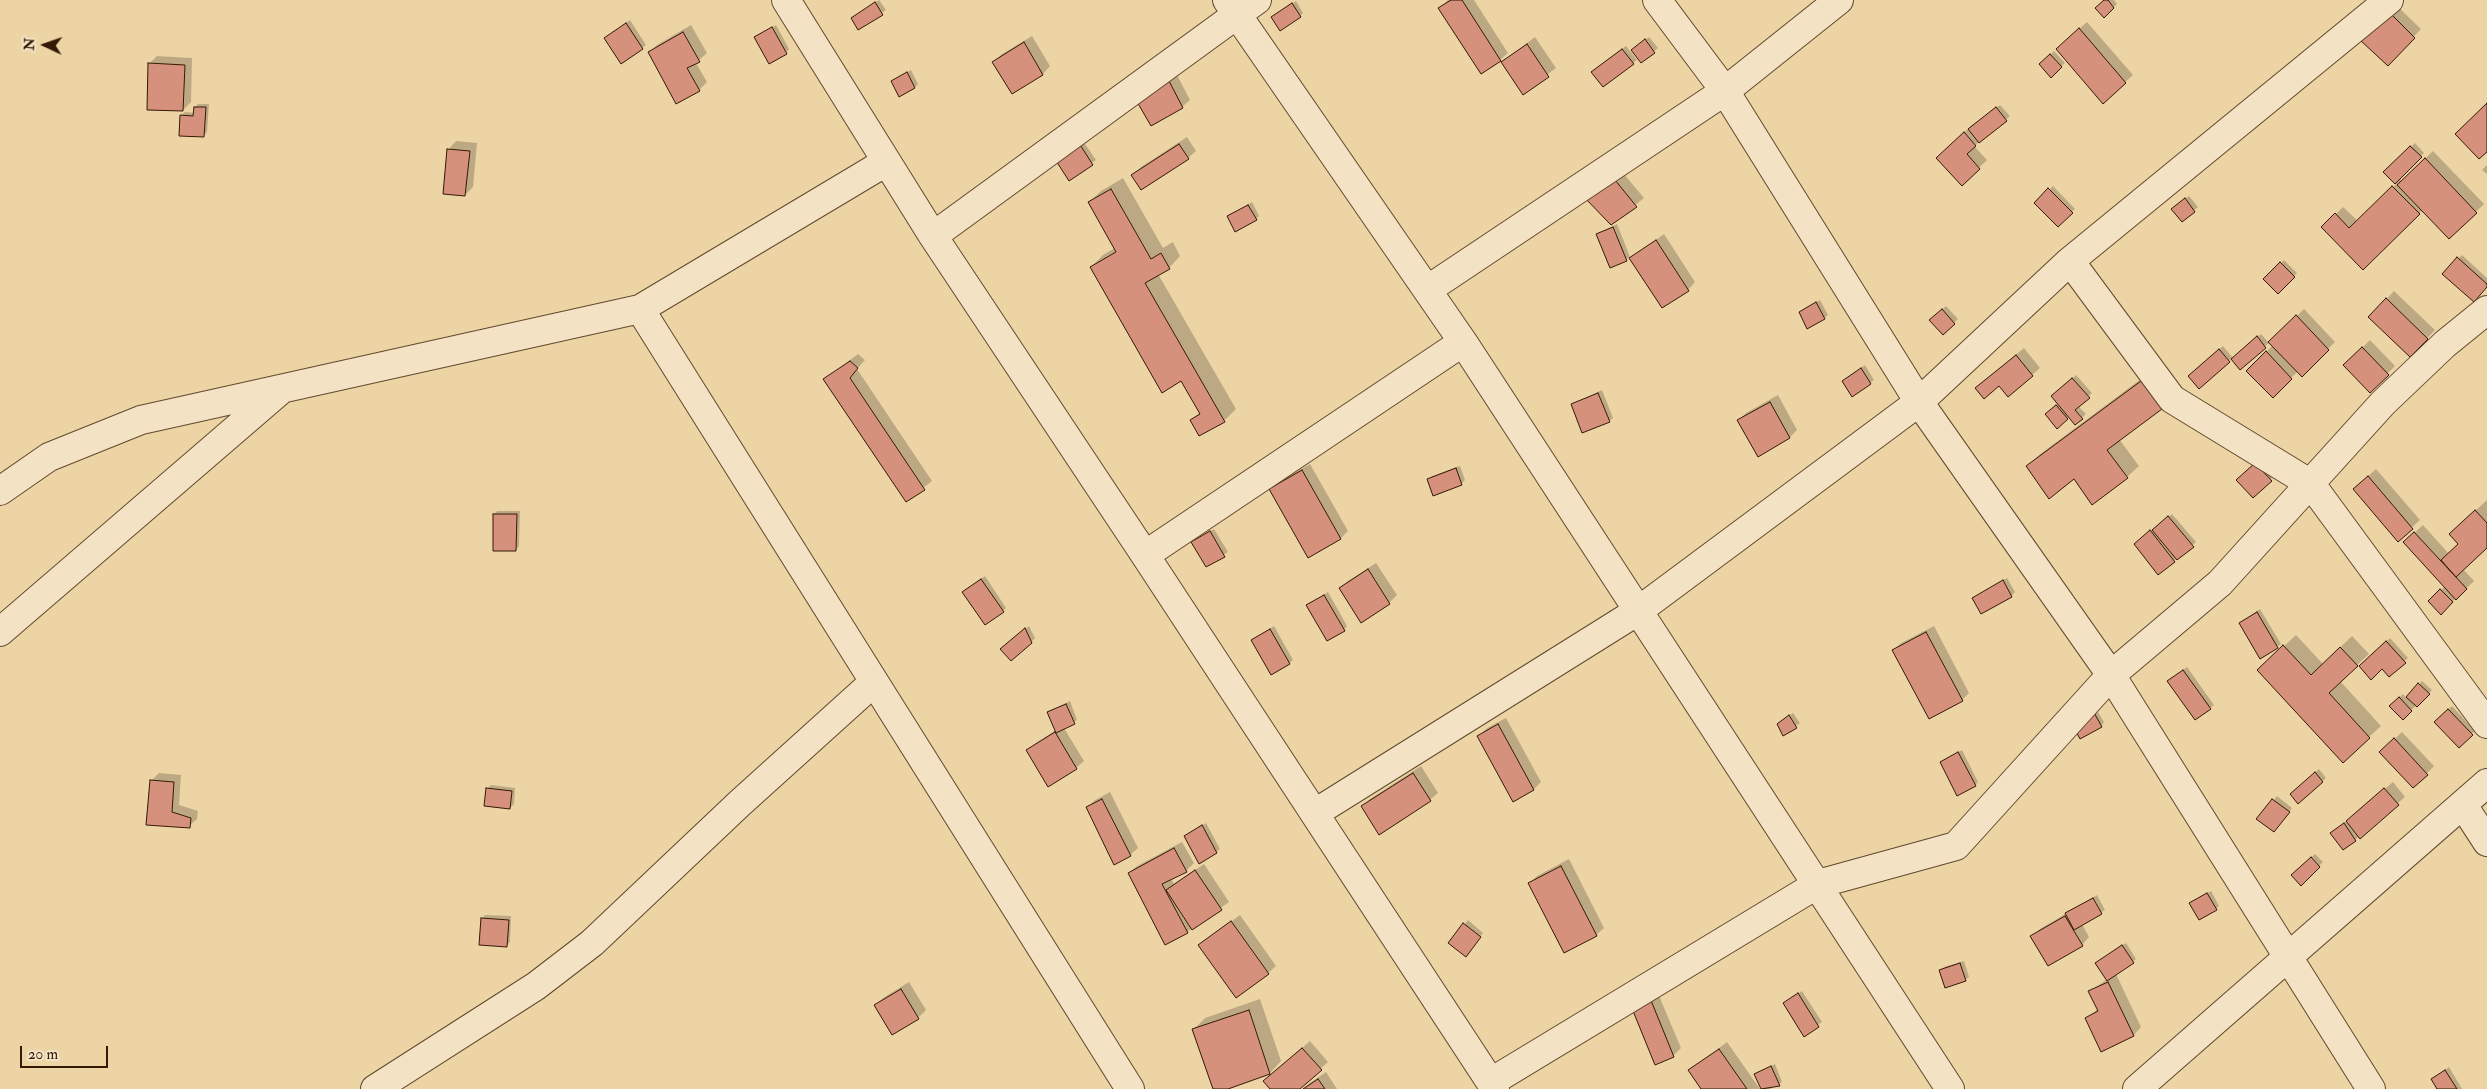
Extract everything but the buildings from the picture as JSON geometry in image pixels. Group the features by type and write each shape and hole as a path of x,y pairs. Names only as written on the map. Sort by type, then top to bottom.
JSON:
{"street":[{"path":"786,0 933,236 1315,813 1493,1086 1818,884 1956,846 2111,675 2220,583 2384,402 2445,344 2487,310"},
{"path":"1658,0 1724,92 1919,402 2111,675 2370,1089"},
{"path":"1427,290 1724,92 1839,0"},
{"path":"1315,813 1638,611 1919,402 2070,261 2389,0"},
{"path":"933,236 1240,5 1463,342 1950,1089"},
{"path":"0,491 49,457 141,420 640,309 886,162"},
{"path":"2070,261 2172,399 2311,484 2487,724"},
{"path":"640,309 1130,1089"},
{"path":"1145,555 1463,342"},
{"path":"0,632 284,387"},
{"path":"374,1089 536,986 592,943 740,803 874,682"},
{"path":"2137,1089 2487,784"},
{"path":"2463,805 2487,842"}]}
